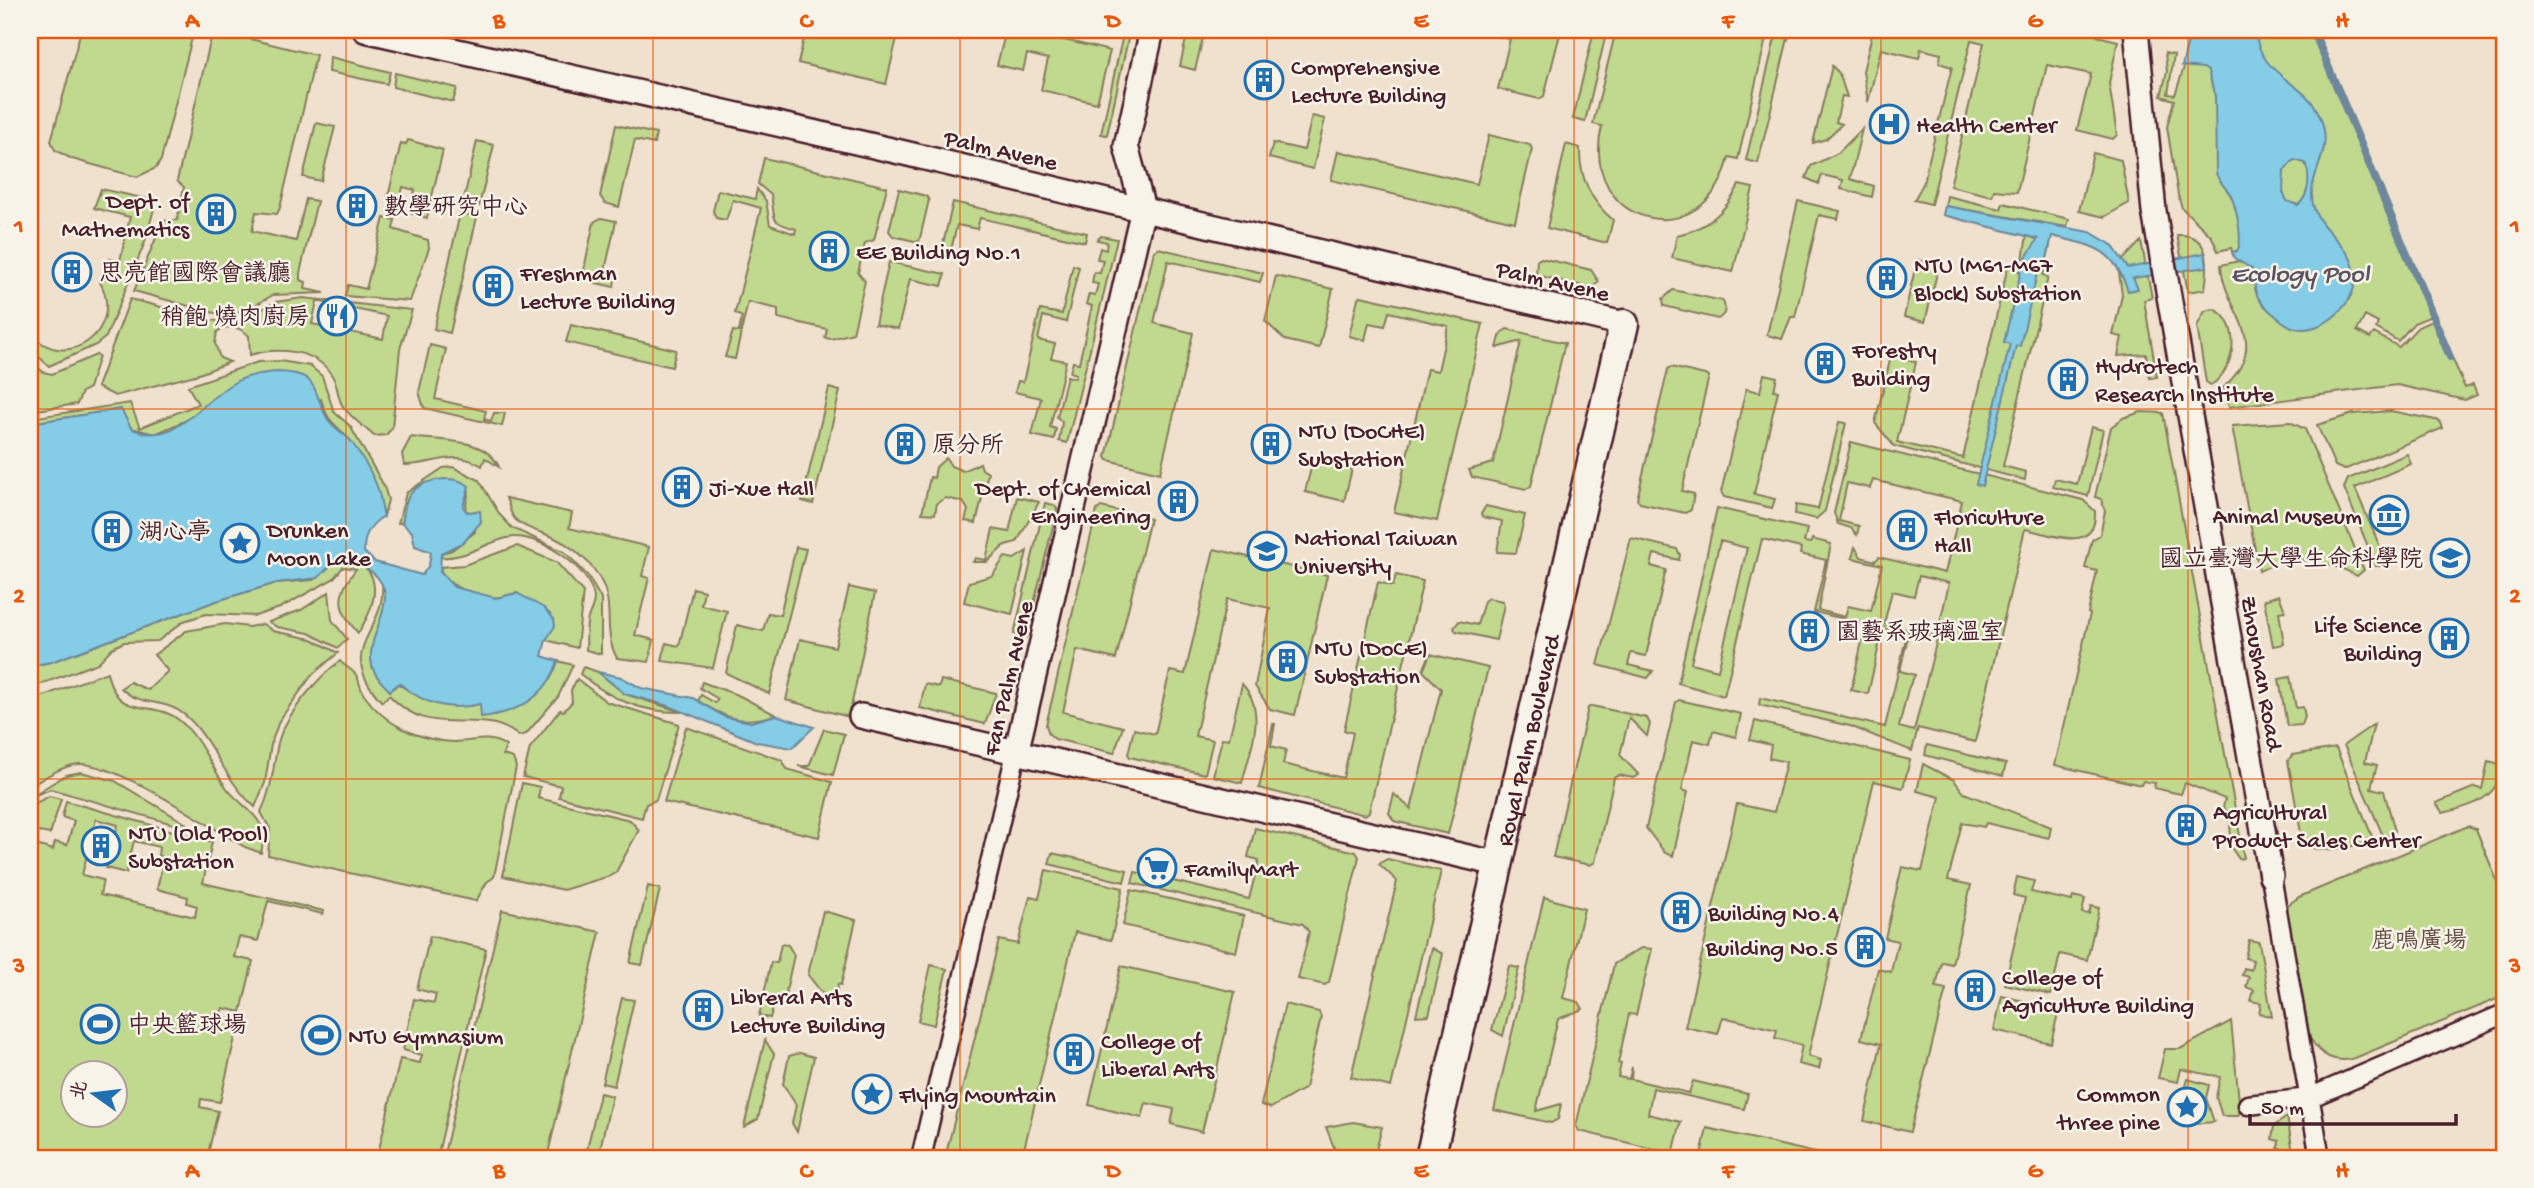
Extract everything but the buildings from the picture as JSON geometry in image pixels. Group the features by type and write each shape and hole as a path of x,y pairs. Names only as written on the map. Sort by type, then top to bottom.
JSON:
{"street":[{"name":"Palm Avene","path":"365,30 1143,209 1625,324"},
{"path":"1143,209 1126,146 1152,30"},
{"name":"Zhoushan Road","path":"2136,30 2154,211 2320,1158"},
{"name":"Fan Palm Avene","path":"921,1158 1143,209"},
{"name":"Royal Palm Boulevard","path":"1430,1158 1625,324"},
{"path":"861,716 1498,864"},
{"path":"2248,1105 2309,1098 2504,1014"}],"shaded area":[{"name":"National Taiwan University","path":"30,30 2504,30 2504,1158 30,1158"}],"green space":[{"path":"81,30 194,30 161,160 156,168 137,177 72,159 55,150 51,141"},
{"path":"806,30 899,30 886,84 798,63"},
{"path":"1006,30 1053,30 1052,37 1110,51 1097,103 1041,90 1048,59 1027,54 1023,71 997,65"},
{"path":"1124,30 1130,30 1107,135 1101,134"},
{"path":"1188,30 1205,30 1195,70 1180,66"},
{"path":"1471,30 1561,30 1544,96 1539,99 1498,89 1510,39"},
{"path":"1594,30 1607,30 1585,122 1573,119"},
{"path":"1616,30 1768,30 1738,159 1729,157 1716,189 1696,209 1672,218 1648,217 1626,207 1608,188 1600,160 1602,126 1593,124"},
{"path":"1777,30 1790,30 1758,163 1746,160"},
{"path":"1870,30 2098,30 2097,36 2118,41 2109,83 2117,135 2113,139 2077,130 2091,74 2047,65 2017,192 1994,190 1992,196 1950,186 1984,43 1971,40 1931,204 1914,200 1923,184 1952,67 1939,63 1941,54 1921,49 1919,58 1881,49 1868,102 1863,71 1873,31"},
{"path":"2196,30 2314,30 2434,315 2414,323 2398,341 2376,328 2378,323 2365,316 2357,331 2370,338 2374,333 2399,347 2418,327 2436,319 2465,388 2473,385 2477,395 2465,400 2397,385 2229,407 2223,388 2238,371 2245,355 2246,341 2224,282 2221,265 2239,261 2237,251 2232,252 2231,248 2218,251 2212,237 2182,208 2167,127 2174,100 2161,96 2167,72 2165,53 2174,55 2168,94 2175,95"},
{"path":"221,32 316,55 280,208 277,214 256,212 252,231 296,241 306,199 317,201 300,280 306,282 305,289 325,293 273,295 245,311 222,315 134,291 163,221 177,220 184,187 177,181 211,38"},
{"path":"330,57 390,72 387,84 329,72"},
{"path":"1832,66 1839,73 1847,97 1842,96 1836,122 1842,124 1826,139 1813,143"},
{"path":"395,73 457,88 453,102 393,87"},
{"path":"1312,116 1325,119 1313,169 1269,158 1273,143 1304,150"},
{"path":"316,123 335,127 321,181 303,177"},
{"path":"616,125 656,134 654,144 635,140 619,207 605,203 600,196"},
{"path":"1862,129 1850,179 1874,186 1872,197 1841,189 1843,180 1822,175 1819,184 1806,178 1811,166 1838,153"},
{"path":"1489,135 1530,145 1532,149 1515,222 1331,180 1338,151 1477,184"},
{"path":"408,140 443,150 427,218 410,213 415,190 403,187 400,200 388,197 401,143 406,144"},
{"path":"477,141 494,145 479,206 463,203"},
{"path":"1566,144 1580,148 1584,179 1588,188 1598,205 1613,220 1607,243 1547,228"},
{"path":"2093,153 2121,160 2129,203 2104,217 2079,211"},
{"path":"764,158 887,187 874,240 865,243 858,273 865,281 853,333 825,338 827,329 778,318 778,309 748,302 735,359 725,357 733,331 739,332 742,317 735,313 761,208 733,200 726,220 716,218 713,211 718,190 755,199 757,189 766,201 770,225 795,234 796,229 777,221 771,195 758,184"},
{"path":"1739,185 1753,188 1733,272 1672,258 1677,235 1698,228 1714,218 1722,211"},
{"path":"101,189 151,200 155,205 145,242 106,337 96,345 49,366 30,349 30,332 44,344 59,349 74,348 88,342 105,317 106,300 100,282 105,279 110,259 120,261 130,217 94,208"},
{"path":"899,189 926,196 929,200 919,242 893,236 889,231"},
{"path":"1947,196 2001,209 2003,203 2069,219 2067,227 1945,206"},
{"path":"1798,201 1840,211 1838,219 1819,215 1795,317 1791,317 1782,339 1767,335"},
{"path":"953,202 1087,233 1085,242 980,218 977,229 957,225 951,250 942,248"},
{"path":"460,213 477,217 450,333 434,329"},
{"path":"384,218 395,220 393,229 428,240 429,248 410,301 345,296 348,285 366,289"},
{"path":"601,218 616,221 604,275 615,279 614,287 592,282 584,269 594,222"},
{"path":"2027,235 2050,246 2043,275 2048,277 2003,466 2026,472 2025,480 1894,446 1875,423 1891,356 1916,362 1897,442 1963,458 2008,266 2021,272"},
{"path":"2177,235 2196,239 2202,245 2207,261 2205,289 2188,292"},
{"path":"1101,236 1117,239 1067,443 1059,441 1062,422 1057,417 1067,376 1075,378 1076,374 1070,372 1073,362 1079,363 1092,306 1086,304 1089,294 1095,295 1098,284 1092,283 1094,272 1100,273 1103,260 1097,259 1100,248 1106,250 1107,242 1097,240"},
{"path":"2141,241 2152,298 2144,300 2157,377 2150,378 2146,354 2118,356 2122,337 2113,335 2122,295 2118,265"},
{"path":"1158,248 1263,273 1260,282 1168,261 1154,323 1193,333 1160,473 1108,460 1106,457 1154,251"},
{"path":"1541,258 1591,270 1599,282 1591,288 1536,275 1537,260"},
{"path":"1917,260 1939,265 1925,322 1904,317"},
{"path":"889,262 945,274 942,286 910,279 898,329 875,324"},
{"path":"1073,265 1079,267 1066,322 1043,316 1038,340 1055,344 1051,358 1066,361 1050,427 1056,429 1054,440 1032,435 1041,398 1015,392 1018,381 1023,382 1040,310 1062,314"},
{"path":"1276,276 1333,289 1319,348 1285,340 1265,321"},
{"path":"1673,290 1723,301 1724,313 1718,319 1664,306 1663,299"},
{"path":"1361,296 1483,324 1437,521 1394,512 1427,369 1438,371 1448,326 1389,312 1385,326 1369,323 1365,340 1349,336 1358,298"},
{"path":"303,298 412,310 400,349 392,428 386,435 374,436 349,414 340,401 333,378 315,359 283,351 250,355 249,336 234,328 217,332 215,343 220,358 230,362 199,374 115,396 97,387 130,299 224,323 245,319 275,302","holes":["317,301 387,316 383,339 312,324"]},
{"path":"2214,309 2223,315 2229,324 2232,346 2226,369 2211,385 2206,382 2197,326 2205,311"},
{"path":"571,325 676,350 672,367 566,342"},
{"path":"1507,329 1565,343 1531,486 1526,489 1472,477 1469,470 1493,463 1521,341 1497,348 1501,333"},
{"path":"430,345 446,349 435,399 486,411 484,419 491,421 494,413 505,413 502,426 424,408 419,392"},
{"path":"99,356 89,388 82,392 77,404 30,411 30,360 43,372 52,374"},
{"path":"280,361 310,366 322,376 334,412 350,426 384,486 388,500 384,516 361,458 330,419 321,399 196,416 155,434 131,428 120,409 30,423 30,418 130,403 140,428 198,404 188,386 258,362"},
{"path":"1671,367 1709,376 1682,491 1694,494 1691,510 1685,513 1640,503 1637,499 1668,369"},
{"path":"1764,374 1777,377 1774,390 1778,391 1754,494 1775,499 1772,508 1724,497 1721,492 1746,389 1760,392"},
{"path":"829,388 840,391 813,504 802,501"},
{"path":"2391,411 2440,421 2443,428 2344,470 2335,466 2317,425 2353,414"},
{"path":"2141,412 2163,413 2244,858 2239,859 2232,849 2229,813 2223,808 2225,799 2185,783 2181,794 2154,788 2155,783 2143,781 2141,785 2055,765 2090,614 2088,613 2097,571 2085,568 2092,540 2100,535 2105,511 2101,499 2095,497 2111,427 2123,418"},
{"path":"1839,422 1846,423 1825,511 1816,519 1795,514 1796,505 1818,509"},
{"path":"2290,422 2305,429 2364,570 2357,576 2334,566 2309,561 2284,562 2259,571 2232,426"},
{"path":"2091,427 2103,430 2088,496 2053,487 2055,479 2077,484"},
{"path":"411,437 473,445 492,457 499,467 485,458 482,466 462,458 404,465 402,454"},
{"path":"1851,442 2083,500 2095,511 2094,525 2089,533 2081,537 2059,537 2025,529 1975,742 1918,728 1912,751 1850,726 1759,705 1760,698 1885,727 1907,634 1899,631 1900,628 1937,636 1949,583 1919,576 1914,596 1892,591 1884,624 1892,626 1891,630 1883,628 1868,694 1851,690 1866,624 1814,612 1826,560 1800,554 1801,548 1762,539 1724,696 1678,683 1717,508 1807,529 1804,542 1811,543 1812,539 1831,544 1818,610 1845,617 1848,606 1871,611 1882,565 1852,558 1855,547 1861,557 1875,561 1879,557 1945,573 1962,501 1873,480 1870,488 1847,483 1839,521 1859,526 1857,535 1851,528 1838,524 1834,513","holes":["1720,541 1747,548 1718,670 1691,663","1909,632 1937,639 1914,731 1899,727 1908,689 1915,675 1900,671"]},
{"path":"2407,454 2411,464 2355,488 2388,566 2376,566 2344,488 2348,479"},
{"path":"946,458 951,466 963,471 980,463 982,469 988,473 976,523 965,521 968,510 963,502 946,498 937,503 935,514 922,513 930,477 934,478 936,467"},
{"path":"1313,460 1352,469 1344,501 1305,492"},
{"path":"453,467 479,480 500,515 512,528 565,552 588,576 601,599 601,654 586,650 587,622 594,601 591,586 573,564 560,554 532,540 519,537 499,540 458,556 441,557 441,553 452,550 475,532 475,511 471,513 465,510 469,491 462,486 446,480 420,487 407,501 402,523 398,523 406,493 443,468"},
{"path":"1017,497 1039,502 1017,542 1005,545 987,562 973,562 975,558 986,560 993,529 1009,532"},
{"path":"506,498 572,513 569,528 649,547 642,576 649,578 635,635 654,640 649,662 617,658 610,636 606,594 595,571 565,544 518,521 513,516"},
{"path":"1045,503 1054,505 1057,509 1026,637 1014,634"},
{"path":"1486,506 1525,515 1516,553 1497,552 1502,521 1483,517 1481,514"},
{"path":"1101,507 1150,519 1116,659 1077,650 1063,712 1123,727 1114,753 1055,739 1049,734 1046,725 1097,510"},
{"path":"1631,538 1677,549 1680,555 1679,560 1654,554 1651,566 1666,570 1646,656 1631,653 1628,665 1653,671 1648,678 1598,665"},
{"path":"517,546 556,562 583,592 577,648 546,640 550,614 517,593 493,597 464,591 448,581 440,567 464,565"},
{"path":"796,547 806,549 769,694 726,673 737,625 763,631 768,613 780,615"},
{"path":"1214,549 1327,575 1295,715 1270,709 1255,686 1270,608 1227,599 1195,736 1213,740 1205,774 1130,757 1128,754 1134,729 1155,734 1170,671 1185,674"},
{"path":"1027,551 1012,614 964,602 969,582 992,576 1005,557 1014,559"},
{"path":"338,558 354,561 365,567 374,586 370,609 358,633 342,609 341,601 345,586 356,569 343,567 333,579 280,608 255,616 206,614 184,621 158,641 124,642 112,648 98,663 30,688 30,666 51,662 216,601 277,583 313,580"},
{"path":"1396,575 1423,581 1369,812 1365,815 1259,788 1273,724 1271,746 1286,750 1283,764 1343,778 1353,733 1344,730 1378,582 1393,586"},
{"path":"382,583 385,603 374,646 372,667 410,692 448,706 480,703 495,715 534,696 548,681 558,661 573,665 558,697 526,734 519,736 503,727 487,723 439,721 422,717 406,709 389,695 382,702 368,683 361,654 377,615"},
{"path":"849,587 875,593 849,717 786,700 800,639 835,647"},
{"path":"693,588 704,591 701,605 727,611 713,668 662,661 666,643 679,646"},
{"path":"329,592 332,620 347,639 338,648 309,633 277,627 269,622 301,610"},
{"path":"2279,595 2285,611 2279,612 2284,644 2273,646 2264,600"},
{"path":"1488,598 1502,601 1504,605 1496,640 1456,631 1454,628 1459,621 1477,625 1484,601"},
{"path":"225,624 249,627 263,624 273,631 312,639 338,653 312,675 279,721 271,744 265,783 255,807 235,784 203,735 185,715 169,706 136,698 121,688 130,682 148,690 168,671 154,655 186,631"},
{"path":"1430,654 1488,668 1448,834 1394,821 1389,813 1394,794 1411,809 1441,689 1423,671"},
{"path":"340,661 356,675 372,706 392,723 415,734 440,741 493,740 506,746 503,755 513,758 516,767 494,877 487,882 476,901 268,855 270,829 261,812 270,787 278,743 287,721 303,698 322,676"},
{"path":"583,667 598,672 625,694 682,712 653,710 627,703 603,691 580,674"},
{"path":"107,672 112,688 119,698 137,707 169,714 187,728 226,787 259,822 263,833 261,853 245,847 139,784 95,766 79,764 66,767 30,786 30,701"},
{"path":"2290,677 2296,708 2303,707 2305,717 2302,725 2287,726 2279,679"},
{"path":"577,679 607,702 679,724 656,800 646,804 642,818 559,797 561,786 523,777 530,748 560,710 564,711 572,702 571,690"},
{"path":"941,680 996,693 985,724 920,708 925,684 939,687"},
{"path":"702,682 740,696 776,715 744,720 718,712 698,701 701,695 715,703 718,699 700,688"},
{"path":"1242,684 1250,695 1256,719 1242,783 1213,776 1222,738 1229,739"},
{"path":"1679,700 1741,714 1736,737 1713,731 1710,744 1693,740 1682,790 1688,792 1673,856 1665,853 1646,828 1676,702"},
{"path":"1592,706 1647,718 1650,724 1647,736 1629,718 1620,755 1639,775 1633,778 1619,775 1614,778 1595,862 1590,865 1553,857 1588,708"},
{"path":"1755,721 1910,760 1903,788 1874,781 1808,1056 1821,1060 1819,1069 1798,1064 1802,1045 1775,1038 1777,1030 1723,1017 1718,1034 1685,1027 1737,804 1774,812 1786,762 1769,758 1771,745 1750,740"},
{"path":"2374,724 2365,762 2377,765 2371,788 2384,791 2395,831 2384,838 2344,745"},
{"path":"686,727 782,760 787,769 832,782 819,837 664,802"},
{"path":"824,729 844,734 833,775 798,766 809,766"},
{"path":"1927,745 2006,764 2003,776 1925,755"},
{"path":"2504,746 2501,775 2490,793 2471,805 2443,813 2436,803 2475,787 2482,789 2488,761 2500,764"},
{"path":"2336,748 2374,841 2329,850 2311,848 2303,844 2288,761 2292,755"},
{"path":"1923,764 1954,780 1964,793 2051,827 2049,838 1986,823 1984,827 1962,823 1948,880 1971,885 1952,964 1942,962 1936,987 1946,989 1910,1132 1864,1121 1881,1044 1861,1039 1878,969 1891,972 1898,941 1885,938 1902,867 1922,871 1940,797 1917,791"},
{"path":"81,772 115,781 190,826 187,828 51,789 30,797 66,775"},
{"path":"522,783 540,787 538,798 630,820 639,830 616,872 563,890 503,876"},
{"path":"49,796 61,799 50,834 39,832 30,837 30,806"},
{"path":"66,801 212,842 203,883 324,911 323,914 268,901 258,941 239,937 234,957 253,961 241,1012 223,1008 220,1016 239,1021 220,1102 201,1099 200,1107 218,1111 207,1158 30,1158 30,869 36,845 53,850 55,842 67,845 74,821 62,817","holes":["96,819 118,825 106,868 126,873 134,841 159,847 158,856 164,857 157,889 188,897 187,903 197,906 195,917 100,895 103,880 82,875"]},
{"name":"鹿鳴廣場","path":"2468,826 2476,829 2504,898 2504,996 2355,1058 2341,1060 2324,1054 2310,1038 2287,912 2288,905 2299,897"},
{"path":"1255,828 1356,852 1359,857 1329,982 1325,985 1298,979 1309,932 1303,924 1132,883 1135,872 1249,899 1259,860 1248,857"},
{"path":"1052,853 1127,870 1124,882 1049,864"},
{"path":"1387,859 1441,871 1391,1087 1351,1077 1397,881 1379,864"},
{"path":"1046,870 1123,888 1111,940 1075,932 1022,1158 945,1158 999,940 1018,944 1030,896 1039,898"},
{"path":"2017,877 2034,881 2031,892 2072,901 2073,896 2085,899 2082,913 2089,914 2091,906 2099,908 2087,960 2060,954 2051,995 2005,984 2025,898 2013,895"},
{"path":"648,886 660,889 642,965 630,963"},
{"path":"1131,890 1244,916 1236,952 1123,925"},
{"path":"1544,897 1584,909 1563,998 1579,1002 1583,1009 1558,1019 1536,1111 1561,1104 1558,1119 1551,1123 1494,1110"},
{"path":"502,910 600,932 547,1158 443,1158"},
{"path":"823,911 856,920 841,985 838,984 835,999 826,998 808,975"},
{"path":"430,936 486,949 437,1158 377,1158 400,1059 420,1063 422,1055 403,1050 414,999 434,1003 436,994 417,989"},
{"path":"2249,940 2259,942 2272,1017 2259,1013 2261,1003 2251,1001 2254,990 2246,987 2249,977 2242,975 2244,968 2251,970 2253,960 2245,958"},
{"path":"781,944 788,945 794,955 785,996 774,1004 770,1018 759,1016 771,962 777,963"},
{"path":"1432,948 1443,954 1429,1015 1416,1016"},
{"path":"1641,948 1652,949 1636,1015 1629,1014 1618,1063 1621,1064 1618,1077 1629,1079 1632,1067 1631,1079 1689,1093 1693,1081 1748,1094 1744,1109 1653,1088 1648,1114 1681,1122 1674,1150 1670,1153 1579,1131 1576,1126 1614,964"},
{"path":"931,965 947,969 934,1025 918,1021"},
{"path":"1121,966 1235,992 1202,1132 1171,1124 1174,1109 1146,1103 1142,1118 1089,1105"},
{"path":"1509,966 1519,968 1503,1036 1492,1030"},
{"path":"2002,996 2059,1009 2051,1043 1994,1030"},
{"path":"622,998 634,1000 614,1086 602,1083"},
{"path":"1285,1004 1319,1012 1321,1017 1305,1088 1271,1108 1261,1105"},
{"path":"2231,1021 2240,1111 2238,1116 2222,1116 2216,1097 2220,1077 2181,1069 2178,1082 2158,1078 2165,1049 2180,1049"},
{"path":"765,1040 774,1054 758,1119 744,1127"},
{"path":"800,1053 814,1057 797,1132 792,1123 796,1105 783,1084 789,1056"},
{"path":"2188,1079 2209,1085 2206,1098 2214,1122 2183,1125 2173,1122 2175,1109 2170,1107 2173,1095 2179,1097 2184,1093"},
{"path":"600,1093 612,1096 598,1158 585,1158"},
{"path":"2287,1117 2294,1158 2284,1158 2286,1150 2278,1148 2279,1141 2272,1139 2274,1126"},
{"path":"1353,1122 1382,1127 1374,1158 1337,1155 1326,1127"},
{"path":"1707,1128 1837,1158 1704,1158 1701,1155"}],"water":[{"name":"Ecology Pool","path":"2191,30 2255,30 2258,46 2265,58 2311,101 2318,112 2325,139 2314,181 2313,204 2322,223 2348,255 2355,275 2351,296 2337,314 2327,321 2306,329 2291,327 2282,321 2259,299 2252,269 2234,258 2232,252 2237,251 2239,246 2239,232 2231,196 2216,173 2215,96 2208,71 2182,66","holes":["2294,160 2305,163 2308,186 2298,205 2287,201 2283,192 2284,171"]},
{"path":"1945,206 2090,232 2112,245 2128,268 2205,253 2207,267 2133,278 2138,289 2128,291 2116,265 2100,251 2052,236 2044,271 2038,270 2020,346 2016,346 1982,486 1976,484 2010,344 2004,342 2023,262 2038,239 1943,215"},
{"name":"Drunken Moon Lake","path":"277,372 300,375 312,384 329,421 351,441 369,470 378,489 384,516 371,527 365,540 364,552 375,562 422,575 429,565 431,552 415,546 412,532 402,523 407,499 421,485 438,480 455,480 469,486 463,507 467,512 480,511 481,522 464,542 441,553 440,572 454,587 496,598 517,593 544,608 554,619 555,626 546,640 542,656 558,661 547,684 529,701 507,712 481,717 480,704 458,707 437,704 417,696 399,683 390,691 377,676 371,653 384,605 385,593 381,582 360,564 338,558 318,578 277,583 216,601 51,662 30,666 30,423 121,409 131,428 146,433 160,433 185,421 235,382","holes":["109,518 123,522 125,536 115,544 102,540 100,526"]},
{"path":"598,672 621,677 641,688 693,698 725,717 751,722 776,715 814,727 792,748 757,742 669,706 625,694"}],"waterway":[{"path":"2313,30 2450,357"}],"place":[{"name":"Comprehensive Lecture Building","path":"1264,80"},
{"name":"Health Center","path":"1889,124"},
{"name":"數學研究中心","path":"357,206"},
{"name":"Dept. of Mathematics","path":"216,214"},
{"name":"EE Building No.1","path":"829,251"},
{"name":"思亮館國際會議廳","path":"72,272"},
{"name":"NTU (M61-M67 Block) Substation","path":"1887,278"},
{"name":"Freshman Lecture Building","path":"493,286"},
{"name":"稍飽 燒肉廚房","path":"337,316"},
{"name":"Forestry Building","path":"1825,363"},
{"name":"Hydrotech Research Institute","path":"2068,379"},
{"name":"原分所","path":"905,444"},
{"name":"NTU (DoCHE) Substation","path":"1271,444"},
{"name":"Ji-Xue Hall","path":"682,487"},
{"name":"Dept. of Chemical Engineering","path":"1178,501"},
{"name":"Animal Museum","path":"2389,515"},
{"name":"Floriculture Hall","path":"1907,530"},
{"name":"湖心亭","path":"112,531"},
{"name":"Drunken Moon Lake","path":"240,543"},
{"name":"National Taiwan University","path":"1267,551"},
{"name":"國立臺灣大學生命科學院","path":"2450,558"},
{"name":"園藝系玻璃溫室","path":"1809,631"},
{"name":"Life Science Building","path":"2449,638"},
{"name":"NTU (DoCE) Substation","path":"1287,661"},
{"name":"Agricultural Product Sales Center","path":"2186,825"},
{"name":"NTU (Old Pool) Substation","path":"101,846"},
{"name":"FamilyMart","path":"1157,868"},
{"name":"Building No.4","path":"1681,912"},
{"name":"Building No.5","path":"1865,947"},
{"name":"College of Agriculture Building","path":"1975,990"},
{"name":"Libreral Arts Lecture Building","path":"703,1010"},
{"name":"中央籃球場","path":"100,1024"},
{"name":"NTU Gymnasium","path":"321,1035"},
{"name":"College of Liberal Arts","path":"1074,1054"},
{"name":"Flying Mountain","path":"872,1094"},
{"name":"Common three pine","path":"2187,1107"}]}
